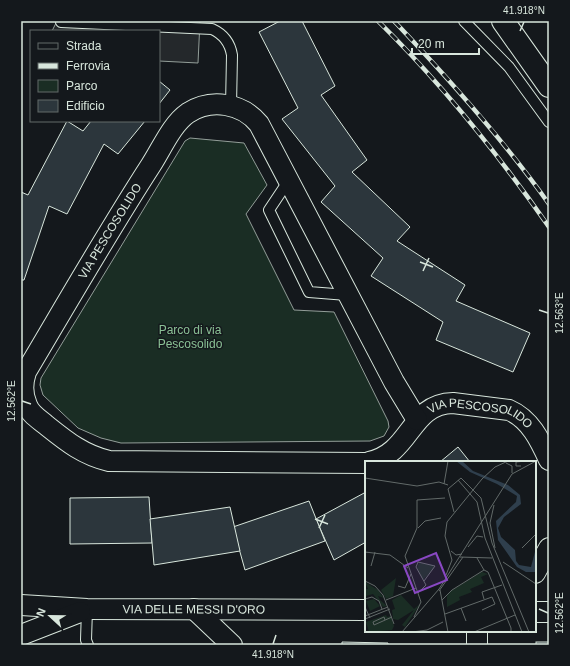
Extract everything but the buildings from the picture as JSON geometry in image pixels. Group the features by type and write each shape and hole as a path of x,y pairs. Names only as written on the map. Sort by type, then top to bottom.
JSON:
{"main road":[{"path":"502,21 549,86"}],"street":[{"name":"VIA PESCOSOLIDO","path":"365,463 109,461 87,454 71,445 34,415 27,407 23,395 22,384 26,372 137,187 177,124 187,114 202,107 220,104 231,106 249,115 259,124 394,382 417,420"},
{"name":"VIA PESCOSOLIDO","path":"373,461 384,458 401,444 417,420 429,409 443,403 509,410 523,418 538,439 549,460"},
{"path":"536,571 549,548"},
{"name":"VIA DELLE MESSI D'ORO","path":"21,605 87,610 365,610"},
{"path":"194,609 232,645"},
{"path":"21,635 87,610"},
{"path":"536,612 549,612"},
{"path":"477,632 477,645"}],"lane":[{"path":"464,21 509,67 549,122"},
{"path":"61,22 212,29 221,33 231,47 231,106"},
{"path":"289,180 269,210 309,292 348,295"},
{"path":"87,610 86,640 88,645"}],"green space":[{"name":"Parco di via Pescosolido","path":"190,138 244,143 267,185 246,214 294,310 334,312 388,421 389,427 384,436 370,441 121,443 101,438 78,428 43,395 40,385 41,378 185,141"}],"shaded area":[{"path":"57,21 200,21 198,63 160,61 160,30 52,30"}],"railway":[{"path":"378,21 424,69 468,120 510,173 549,227"},
{"path":"394,21 475,110 513,156 549,204"}]}
